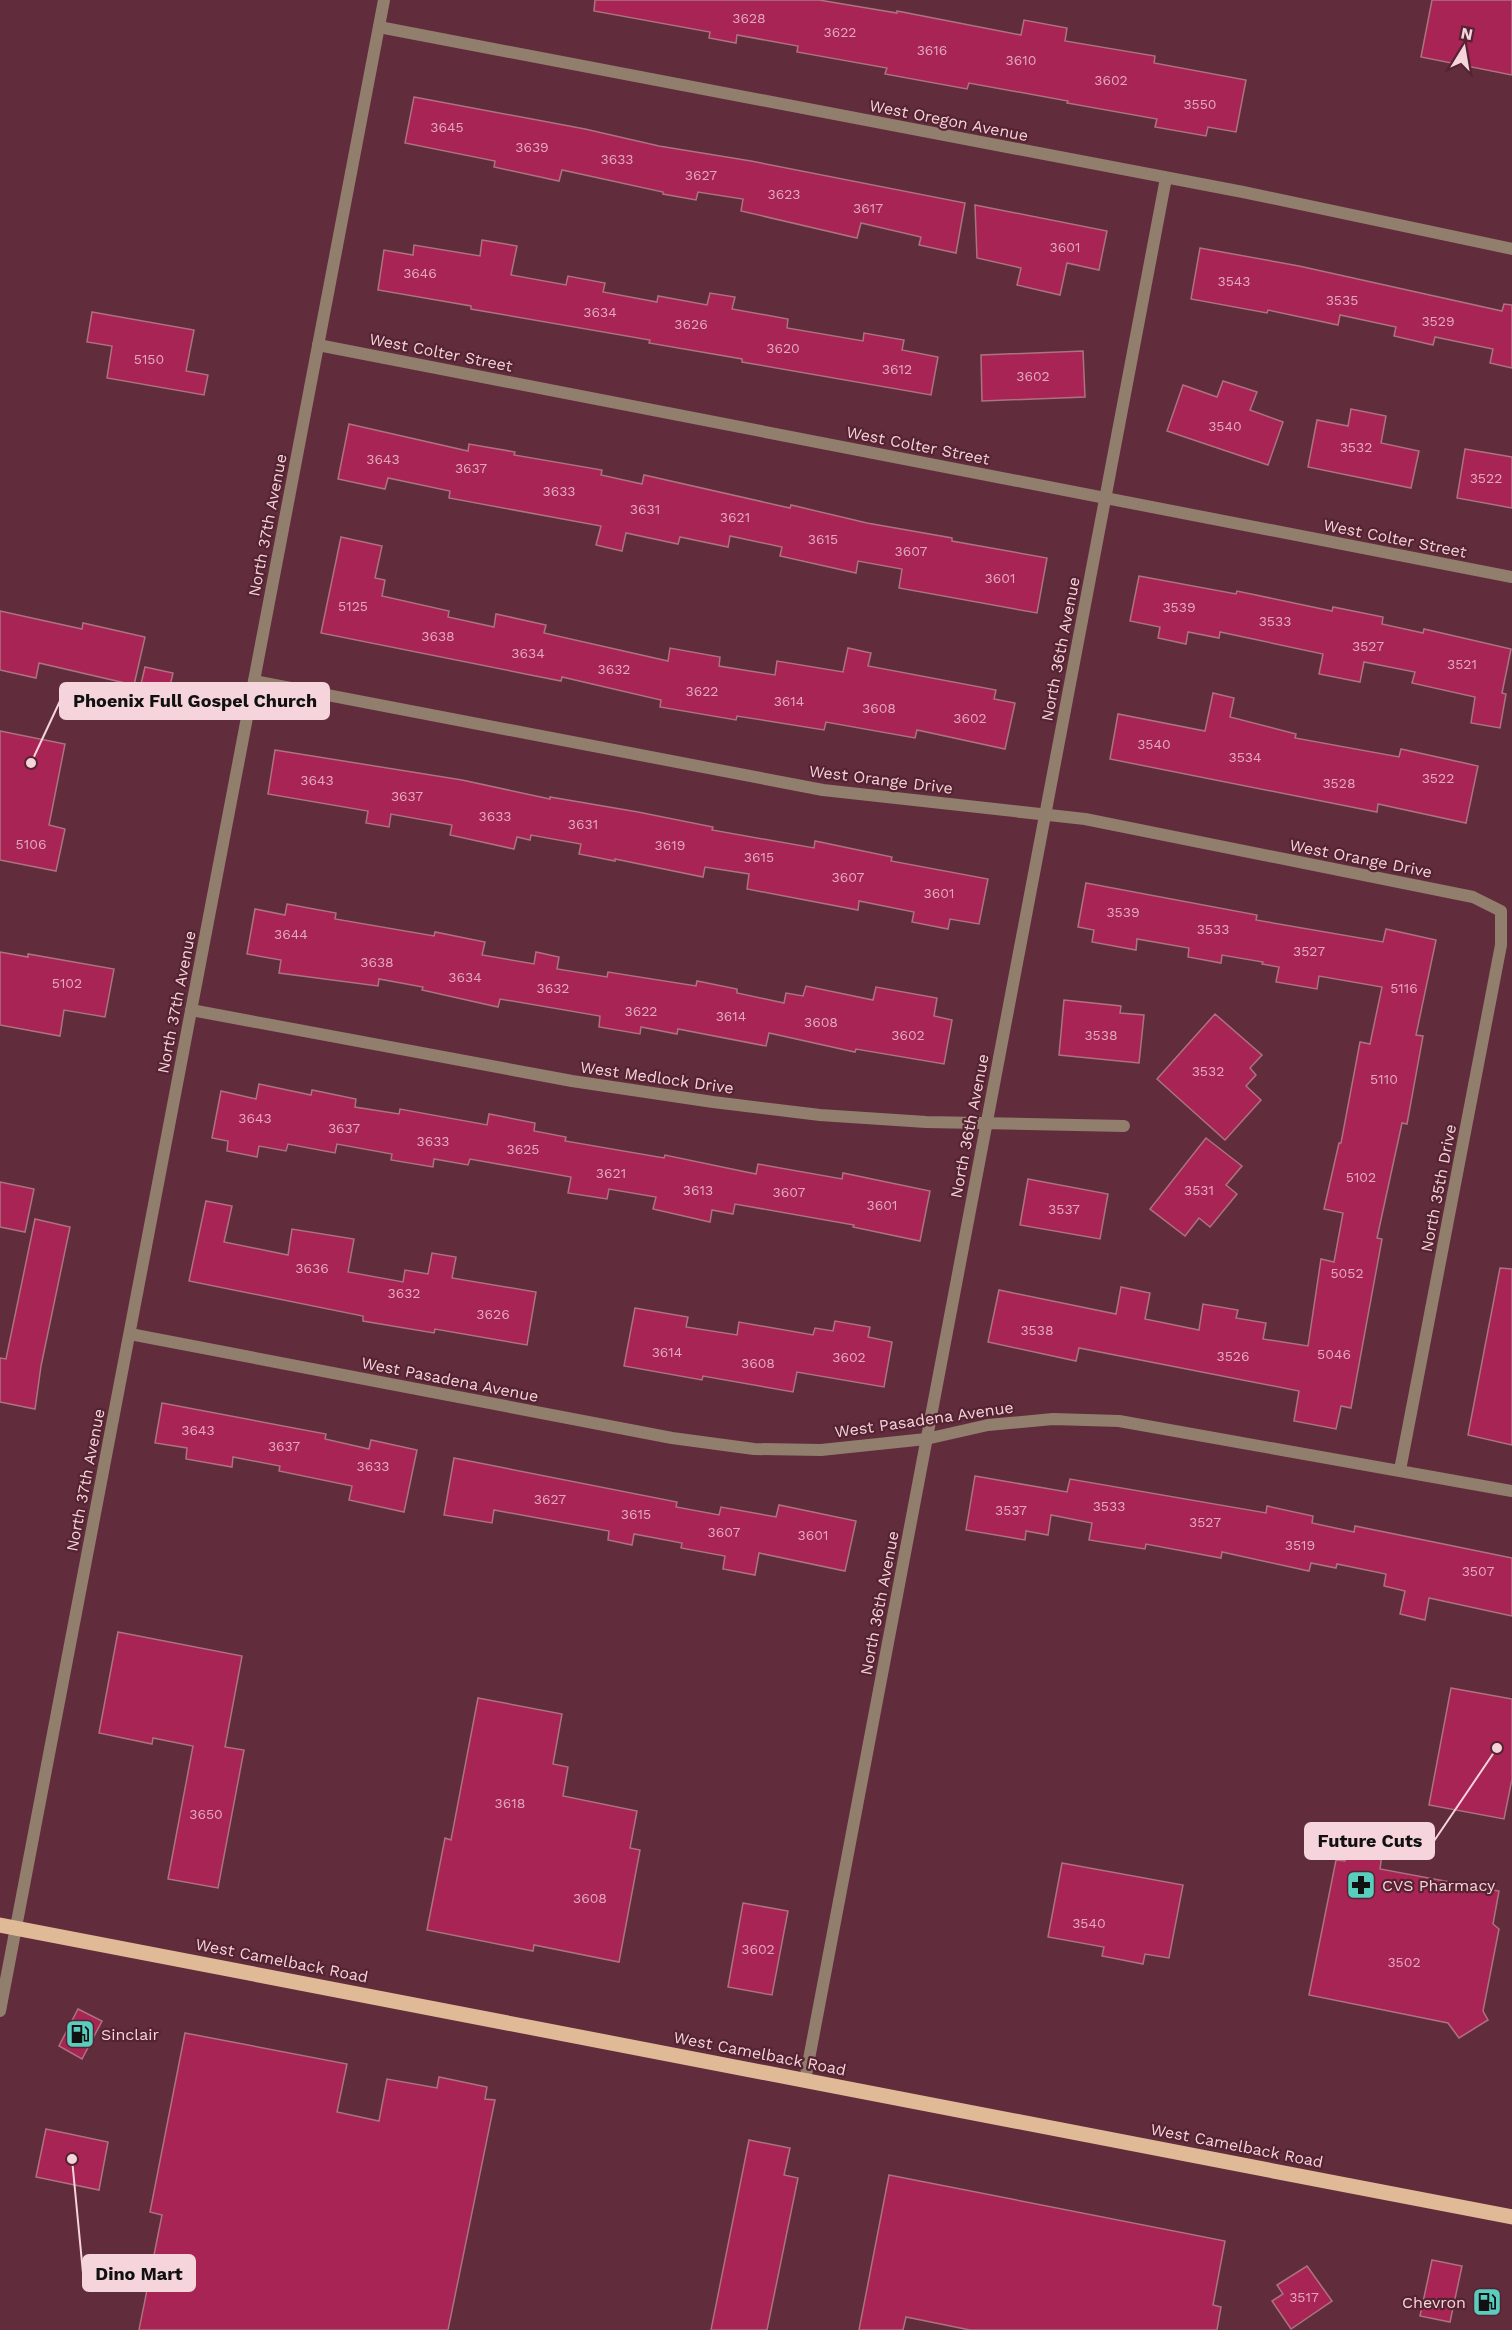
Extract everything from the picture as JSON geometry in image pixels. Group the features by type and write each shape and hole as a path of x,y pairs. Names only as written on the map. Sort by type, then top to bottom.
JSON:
{"main road":[{"name":"West Camelback Road","path":"0,1925 1512,2217"}],"street":[{"name":"North 37th Avenue","path":"0,2011 384,0"},
{"name":"West Oregon Avenue","path":"379,27 1166,178 1436,231 1512,249"},
{"name":"North 36th Avenue","path":"805,2080 1166,178"},
{"name":"West Colter Street","path":"318,345 1512,577"},
{"name":"West Orange Drive","path":"254,681 823,790 1097,821 1473,897 1501,911"},
{"name":"North 35th Drive","path":"1400,1470 1501,945 1501,911"},
{"name":"West Medlock Drive","path":"191,1010 572,1081 701,1101 820,1114 986,1124 1125,1126"},
{"name":"West Pasadena Avenue","path":"130,1334 707,1443 754,1449 821,1450 926,1438 987,1425 1053,1419 1119,1420 1512,1491"}],"building":[{"path":"595,0 819,0 897,13 897,11 1021,35 1024,20 1067,28 1065,41 1155,56 1154,63 1246,80 1236,132 1208,127 1206,136 1155,127 1157,119 1067,103 1068,101 969,83 967,89 885,74 887,68 797,52 798,46 737,35 736,43 709,38 710,32 594,11"},
{"path":"1432,0 1512,0 1512,75 1421,57"},
{"path":"414,97 585,129 659,146 751,161 965,203 956,253 919,245 921,237 861,223 857,238 741,211 743,199 698,192 696,200 562,170 559,181 494,167 495,161 405,143"},
{"path":"975,205 1107,231 1099,270 1067,263 1060,295 1017,285 1021,268 977,258"},
{"path":"482,240 517,246 511,275 566,285 568,276 605,283 603,292 657,302 658,296 707,305 710,293 735,297 732,309 788,319 787,328 863,341 864,333 904,340 902,350 938,357 931,395 742,362 742,359 649,343 650,340 471,309 471,306 378,290 384,250 413,255 414,245 480,256"},
{"path":"1200,248 1299,266 1502,311 1504,304 1512,305 1512,368 1490,363 1493,349 1435,337 1433,345 1394,336 1396,327 1340,315 1338,325 1268,310 1267,313 1191,299"},
{"path":"92,312 194,330 186,371 208,375 204,395 107,378 112,346 87,342"},
{"path":"1083,351 1085,397 982,401 981,355"},
{"path":"1223,381 1257,392 1250,410 1283,422 1268,465 1167,431 1183,385 1217,397"},
{"path":"1351,409 1386,416 1381,443 1419,451 1411,488 1308,467 1317,420 1348,426"},
{"path":"349,424 468,451 469,444 515,452 514,455 602,470 601,475 642,484 644,475 790,508 791,505 867,523 952,538 952,541 1047,558 1037,613 899,588 902,569 858,561 856,573 780,556 782,547 730,536 728,547 680,537 678,544 626,533 622,551 596,545 601,526 449,498 450,491 388,478 385,489 338,479"},
{"path":"1465,449 1512,457 1512,508 1457,498"},
{"path":"341,537 382,546 375,578 385,580 382,596 449,611 448,617 494,627 496,614 546,625 544,633 668,661 670,648 720,657 719,666 775,675 777,661 843,672 848,648 871,653 868,666 996,690 994,699 1015,703 1005,749 917,730 915,738 826,722 824,730 737,716 736,720 660,707 661,700 562,677 561,681 321,633"},
{"path":"1139,576 1236,594 1237,591 1332,611 1333,607 1383,617 1382,624 1423,633 1424,629 1511,649 1502,693 1506,694 1500,728 1471,723 1475,697 1412,683 1415,672 1364,662 1360,682 1319,674 1323,654 1220,632 1219,638 1188,632 1186,644 1158,638 1160,627 1130,621"},
{"path":"0,611 82,629 83,623 145,637 134,685 39,663 36,678 0,670"},
{"path":"145,667 173,673 166,703 138,697"},
{"path":"1213,693 1234,698 1230,717 1296,734 1295,738 1399,757 1401,749 1478,766 1466,823 1378,804 1377,812 1110,759 1118,714 1205,731"},
{"path":"0,731 65,744 49,825 65,829 56,871 0,860"},
{"path":"275,750 462,780 550,799 550,797 638,812 713,827 712,830 814,848 815,841 892,857 891,861 988,879 979,924 950,919 948,929 912,922 914,912 859,901 858,910 747,889 749,874 705,867 703,877 579,854 581,844 531,835 530,840 517,837 514,849 450,835 452,825 391,814 389,827 366,823 368,811 268,794"},
{"path":"1086,883 1257,915 1256,920 1383,942 1386,929 1436,940 1416,1035 1423,1036 1407,1124 1402,1123 1377,1238 1382,1239 1351,1408 1341,1406 1336,1429 1294,1421 1299,1391 1079,1348 1076,1361 988,1342 999,1290 1116,1314 1121,1287 1150,1293 1145,1319 1199,1330 1203,1304 1238,1310 1236,1318 1266,1323 1263,1339 1308,1346 1321,1259 1334,1262 1343,1213 1324,1209 1339,1143 1341,1143 1360,1042 1370,1044 1382,987 1319,976 1317,989 1276,982 1279,967 1262,964 1263,962 1222,955 1221,963 1188,957 1189,948 1137,939 1136,950 1092,942 1094,930 1078,927"},
{"path":"287,904 336,913 335,919 434,936 435,932 485,942 482,955 534,964 536,952 559,957 557,969 607,977 608,972 696,986 697,981 737,989 737,993 784,1003 786,993 803,996 806,986 873,1000 876,987 937,998 934,1016 952,1020 944,1064 856,1049 855,1052 769,1033 766,1046 678,1029 677,1034 641,1027 640,1034 599,1027 600,1016 500,999 498,1007 422,990 423,987 379,979 378,986 279,973 281,960 247,954 255,909 285,915"},
{"path":"0,952 28,957 28,954 114,969 105,1017 64,1010 60,1036 0,1025"},
{"path":"1064,1000 1121,1006 1120,1013 1144,1015 1139,1063 1059,1055"},
{"path":"1215,1014 1262,1055 1250,1068 1256,1075 1246,1086 1261,1100 1225,1140 1157,1079"},
{"path":"259,1084 311,1095 312,1090 356,1099 355,1107 399,1114 400,1109 487,1125 489,1114 535,1123 534,1131 566,1137 565,1141 664,1158 665,1155 756,1174 758,1164 842,1179 843,1173 930,1191 920,1241 853,1227 854,1225 735,1204 733,1214 712,1210 710,1222 653,1209 656,1197 609,1189 607,1199 568,1193 571,1177 470,1159 468,1165 434,1159 433,1167 391,1160 392,1154 337,1144 335,1153 288,1144 286,1151 259,1146 257,1157 227,1151 228,1141 212,1138 221,1091 256,1099"},
{"path":"1206,1138 1242,1166 1226,1185 1237,1194 1210,1227 1199,1218 1185,1236 1150,1209"},
{"path":"1028,1179 1108,1194 1100,1239 1020,1225"},
{"path":"0,1182 34,1189 25,1232 0,1227"},
{"path":"206,1201 232,1206 224,1242 288,1255 292,1229 354,1239 348,1272 403,1282 405,1270 428,1274 432,1253 456,1257 452,1278 536,1292 527,1345 435,1329 434,1333 363,1321 363,1316 189,1281"},
{"path":"35,1219 70,1227 41,1366 35,1409 0,1402 0,1358 6,1359"},
{"path":"1500,1268 1512,1269 1512,1445 1468,1435"},
{"path":"635,1308 688,1317 686,1327 737,1335 739,1322 813,1335 815,1328 833,1331 835,1321 870,1327 868,1337 892,1342 884,1387 797,1372 793,1392 703,1376 702,1380 624,1366"},
{"path":"162,1403 326,1434 325,1439 369,1449 371,1440 417,1450 404,1512 349,1500 352,1486 279,1471 280,1466 233,1457 232,1467 186,1459 187,1448 155,1443"},
{"path":"454,1458 677,1502 676,1507 719,1515 721,1507 776,1517 779,1505 856,1521 845,1571 759,1553 755,1575 723,1569 725,1556 681,1548 682,1543 634,1534 632,1545 608,1540 609,1531 494,1510 492,1523 444,1515"},
{"path":"975,1476 1067,1492 1070,1479 1266,1513 1267,1506 1313,1516 1312,1523 1354,1532 1355,1526 1512,1558 1512,1616 1429,1598 1425,1620 1400,1614 1405,1591 1384,1586 1386,1574 1337,1564 1336,1568 1311,1563 1309,1571 1222,1552 1221,1558 1146,1544 1145,1549 1089,1540 1092,1523 1051,1515 1048,1535 1026,1531 1025,1540 966,1530"},
{"path":"118,1632 242,1656 225,1747 244,1750 218,1888 168,1879 193,1746 153,1738 152,1744 99,1733"},
{"path":"1451,1688 1512,1699 1512,1779 1504,1819 1429,1805"},
{"path":"478,1698 562,1714 553,1764 568,1767 563,1796 637,1811 630,1848 640,1850 619,1962 534,1945 533,1951 427,1930 445,1838 451,1840"},
{"name":"CVS Pharmacy","path":"1349,1841 1383,1847 1380,1869 1499,1891 1493,1924 1499,1929 1483,2011 1488,2020 1459,2038 1448,2023 1309,1995 1336,1860 1345,1861"},
{"path":"1062,1863 1183,1885 1169,1958 1145,1954 1143,1964 1102,1956 1104,1947 1048,1937"},
{"path":"743,1903 788,1911 772,1995 728,1987"},
{"name":"Sinclair","path":"78,2009 102,2021 82,2059 59,2046"},
{"path":"185,2033 347,2064 337,2112 379,2121 387,2079 437,2088 439,2077 487,2087 485,2099 495,2100 448,2330 139,2330 162,2215 150,2212"},
{"path":"46,2129 108,2142 99,2190 36,2177"},
{"path":"749,2140 790,2148 784,2175 798,2178 767,2330 711,2330"},
{"path":"889,2175 1225,2241 1213,2305 1221,2307 1217,2330 970,2330 906,2317 903,2330 859,2330"},
{"path":"1432,2260 1462,2266 1450,2322 1420,2316"},
{"path":"1307,2266 1332,2301 1291,2329 1272,2301 1283,2294 1277,2285"}],"place":[{"name":"Phoenix Full Gospel Church","path":"31,763"},
{"name":"Future Cuts","path":"1497,1748"},
{"name":"CVS Pharmacy","path":"1361,1885"},
{"name":"Sinclair","path":"80,2034"},
{"name":"Dino Mart","path":"72,2159"},
{"name":"Chevron","path":"1487,2302"}]}
